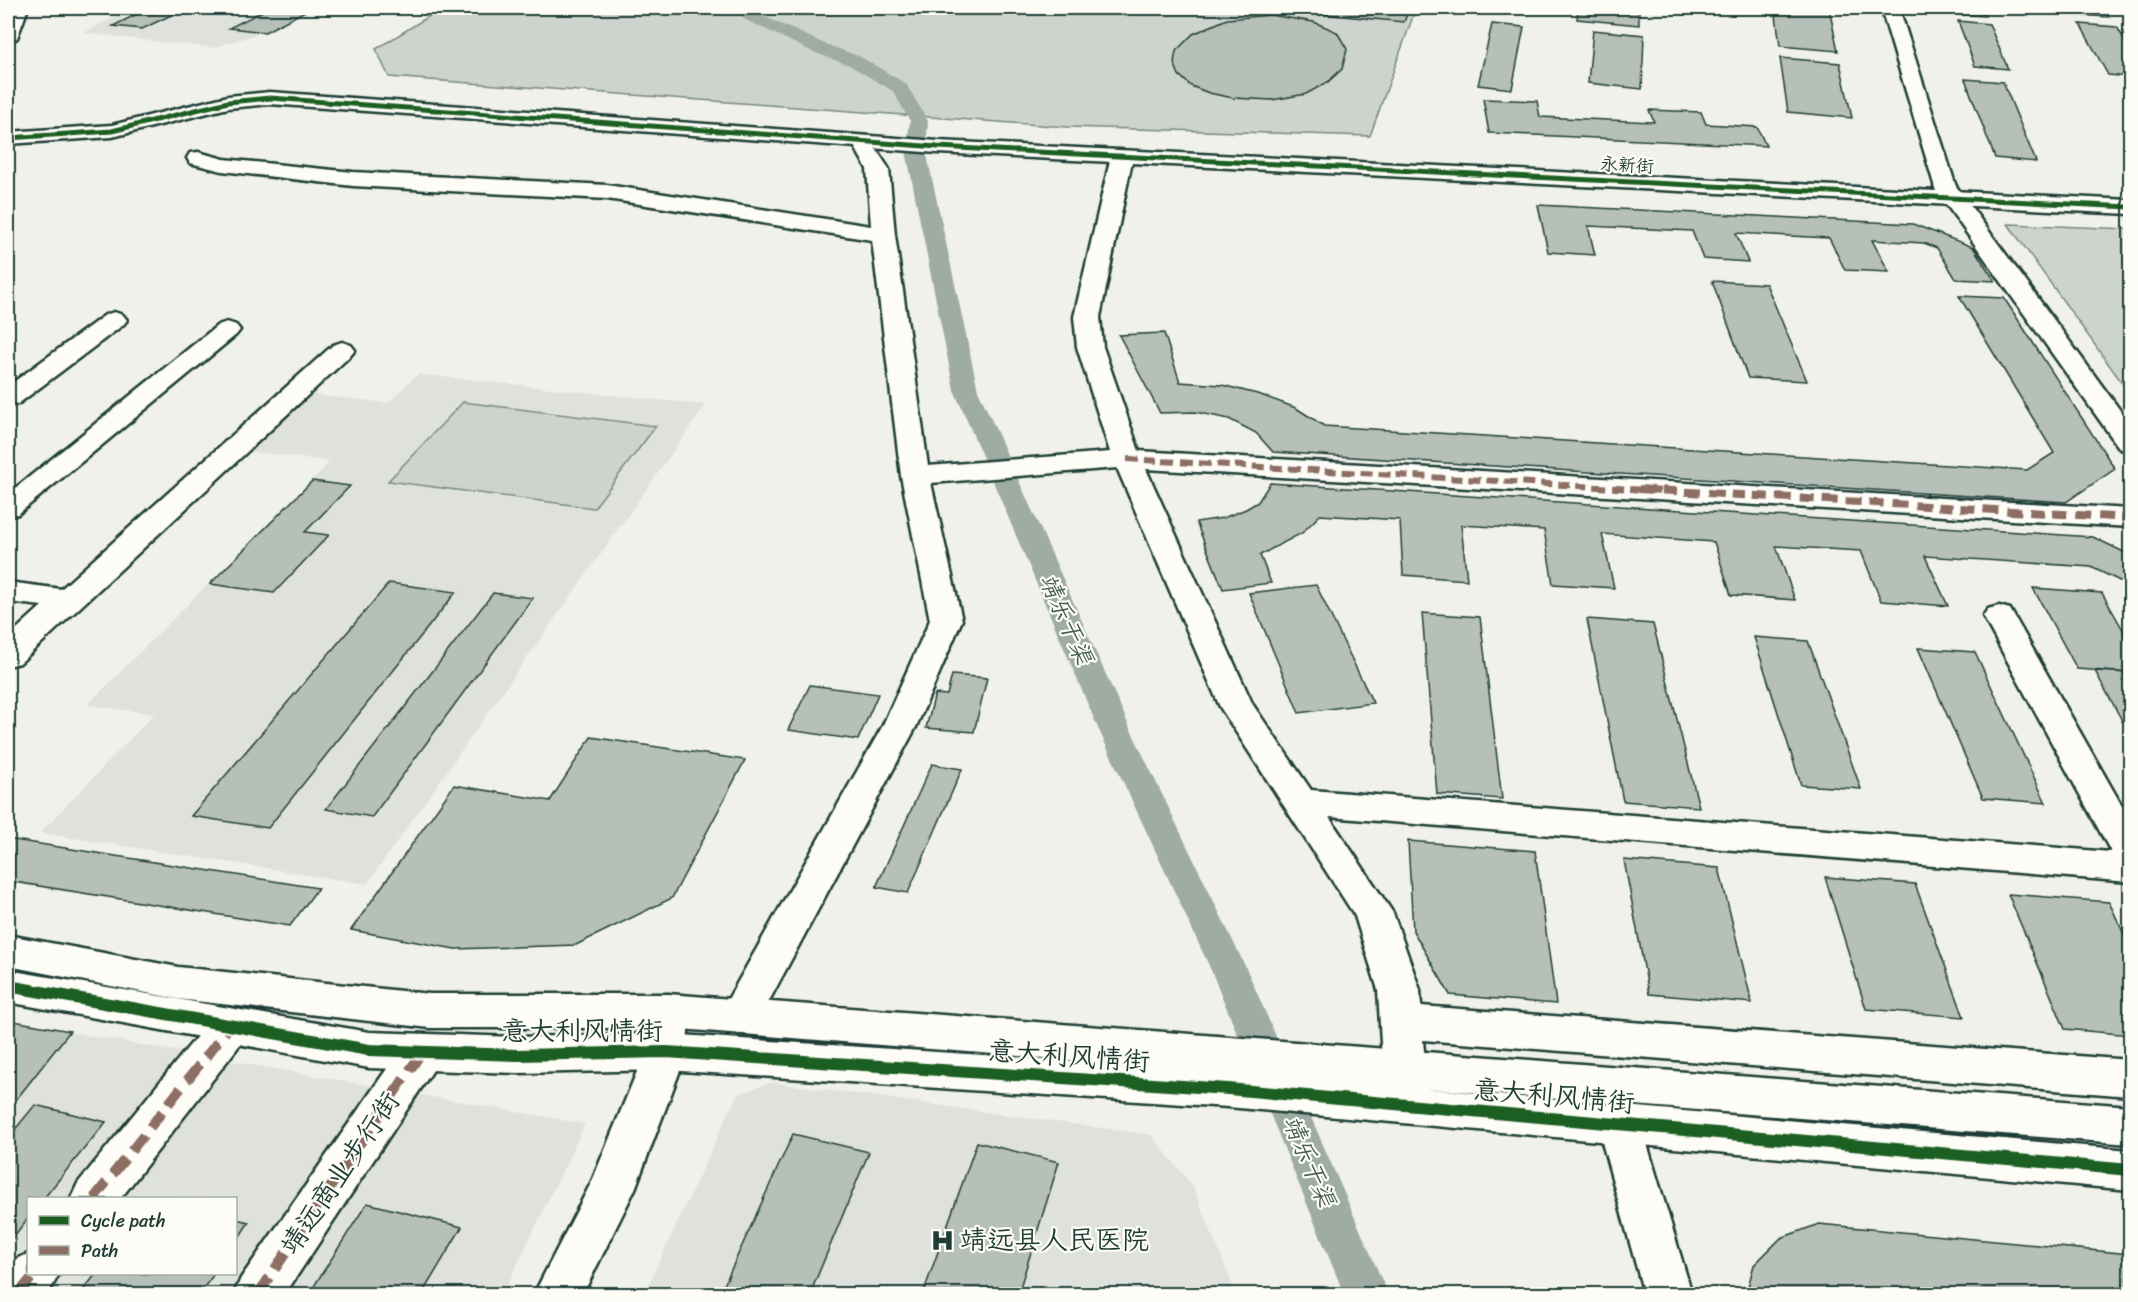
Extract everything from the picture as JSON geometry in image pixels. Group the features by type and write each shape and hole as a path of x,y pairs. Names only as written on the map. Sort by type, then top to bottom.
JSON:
{"street":[{"path":"1890,8 1950,193 2130,443"},
{"path":"8,38 15,10"},
{"path":"8,129 117,122 216,96 265,89 873,140"},
{"path":"8,138 112,131 228,102 270,98 873,140"},
{"path":"739,1017 899,727 946,620 915,476 883,235 878,168 873,140"},
{"name":"永新街","path":"873,140 1122,150 1950,193 2130,207"},
{"path":"1122,150 1087,317 1090,347 1127,459 1237,707 1373,913 1399,990 1405,1087"},
{"path":"198,158 222,165 353,179 607,192 883,235"},
{"name":"永新街","path":"1950,193 2130,195"},
{"path":"8,398 114,320"},
{"path":"8,508 226,330"},
{"path":"8,656 342,350"},
{"path":"915,476 1127,459 2130,518"},
{"path":"8,592 69,600"},
{"path":"1999,616 2130,852"},
{"path":"1299,801 2130,868"},
{"name":"意大利风情街","path":"8,951 178,983 430,1011 667,1032 1220,1071 1405,1087 2130,1125"},
{"name":"意大利风情街","path":"8,986 369,1050 517,1055 667,1032 739,1017 1220,1071"},
{"path":"1401,1021 2130,1078"},
{"path":"95,1197 230,1026"},
{"path":"558,1294 612,1189 667,1032"},
{"name":"靖远商业步行街","path":"258,1294 422,1052"},
{"name":"意大利风情街","path":"1405,1087 1619,1124 2130,1170"},
{"path":"1619,1124 1668,1294"},
{"path":"18,1294 34,1275"}],"shaded area":[{"path":"131,8 311,8 267,31 212,48 84,33"},
{"path":"442,8 1416,8 1370,136 1067,127 389,77 376,49"},
{"path":"2008,224 2130,229 2130,394"},
{"path":"418,374 706,405 367,884 40,833 154,714 87,705 330,462 247,451 308,394 388,403"},
{"path":"463,402 656,426 594,508 388,481"},
{"path":"8,1021 585,1124 503,1294 8,1294"},
{"name":"靖远县人民医院","path":"771,1082 1151,1135 1193,1186 1236,1294 644,1294 737,1095"}],"building":[{"path":"167,8 186,8 142,29 113,26 141,12 154,14"},
{"path":"269,8 311,8 265,32 229,28"},
{"path":"1327,8 1409,8 1404,22 1324,14"},
{"path":"1578,8 1639,8 1639,25 1577,19"},
{"path":"1775,8 1829,8 1838,51 1780,46"},
{"path":"1953,8 1981,8 1985,16 1956,14"},
{"path":"2071,8 2103,8 2109,17 2075,15"},
{"path":"1270,15 1314,22 1337,32 1347,49 1342,69 1328,82 1306,94 1272,100 1233,98 1209,93 1191,86 1179,75 1174,63 1176,51 1193,34 1227,19"},
{"path":"1958,21 1989,24 2008,69 1975,66"},
{"path":"1492,24 1524,27 1512,89 1478,85"},
{"path":"2080,24 2117,27 2130,49 2130,77 2108,75"},
{"path":"1593,30 1644,35 1642,89 1588,83"},
{"path":"1780,58 1840,63 1852,118 1788,112"},
{"path":"1965,79 2003,82 2036,162 1995,158"},
{"path":"1483,99 1537,101 1540,117 1654,122 1649,110 1701,112 1706,124 1757,127 1766,146 1489,133"},
{"path":"1538,205 1913,224 1973,247 1995,281 1956,279 1937,248 1924,243 1872,240 1889,272 1845,270 1829,238 1736,233 1748,262 1703,259 1692,231 1588,226 1595,255 1548,252"},
{"path":"1712,281 1766,284 1807,381 1748,378"},
{"path":"1959,296 2004,298 2115,469 2066,502 1273,452 1256,433 1229,419 1195,412 1160,413 1119,335 1164,333 1180,382 1222,385 1261,395 1296,408 1324,426 2027,470 2054,453"},
{"path":"312,481 350,486 305,532 329,535 274,593 210,584"},
{"path":"1270,483 2093,537 2130,555 2130,586 2091,567 1925,556 1948,606 1881,601 1861,551 1776,546 1795,600 1731,595 1714,542 1602,534 1614,588 1553,584 1544,530 1461,525 1467,580 1403,575 1400,520 1320,515 1302,533 1260,555 1271,583 1223,589 1196,522 1223,518 1246,509 1258,502"},
{"path":"389,583 456,592 268,828 191,816"},
{"path":"1316,585 1373,703 1299,713 1249,593"},
{"path":"2033,588 2102,593 2130,642 2130,673 2077,669"},
{"path":"493,593 533,598 372,817 326,809"},
{"path":"1422,613 1480,617 1502,799 1437,794"},
{"path":"1587,619 1653,624 1699,807 1623,801"},
{"path":"1754,637 1808,641 1861,789 1801,785"},
{"path":"1918,648 1975,652 2046,803 1983,798"},
{"path":"2095,671 2130,673 2130,735"},
{"path":"952,675 987,678 974,732 926,728 935,694 947,695"},
{"path":"810,685 878,694 858,740 788,730"},
{"path":"591,737 745,760 672,898 576,945 455,949 351,930 454,785 550,801"},
{"path":"932,764 962,769 908,893 876,887"},
{"path":"8,839 318,888 290,926 8,881"},
{"path":"1408,841 1535,851 1556,1004 1450,995 1413,931"},
{"path":"1624,860 1719,868 1752,1003 1649,994"},
{"path":"1825,877 1915,884 1964,1017 1866,1009"},
{"path":"2008,894 2109,902 2130,947 2130,1035 2065,1029"},
{"path":"8,1020 70,1031 8,1110"},
{"path":"35,1105 106,1122 45,1197 27,1197 27,1219 8,1244 8,1138"},
{"path":"793,1134 869,1152 810,1294 720,1294"},
{"path":"977,1142 1059,1162 1018,1294 923,1294"},
{"path":"367,1203 462,1227 422,1294 309,1294"},
{"path":"237,1219 249,1222 237,1240"},
{"path":"1819,1224 2130,1254 2130,1294 1746,1294 1754,1265 1781,1238"},
{"path":"95,1275 213,1275 199,1294 80,1294"}],"waterway":[{"name":"靖乐干渠","path":"744,8 750,16 819,48 855,61 900,88 919,121 916,151 966,390 1114,728 1229,970 1366,1294"}],"marked path":[{"path":"8,12 18,11"},
{"path":"1127,459 2130,518"},
{"path":"95,1197 230,1026"},
{"path":"258,1294 422,1052"},
{"path":"18,1294 34,1275"}],"cycle path":[{"path":"8,138 112,131 228,102 270,98 938,147 2130,207"},
{"path":"8,986 369,1050 517,1055 666,1052 1228,1089 2130,1170"}],"place":[{"name":"靖远县人民医院","path":"942,1240"}]}
